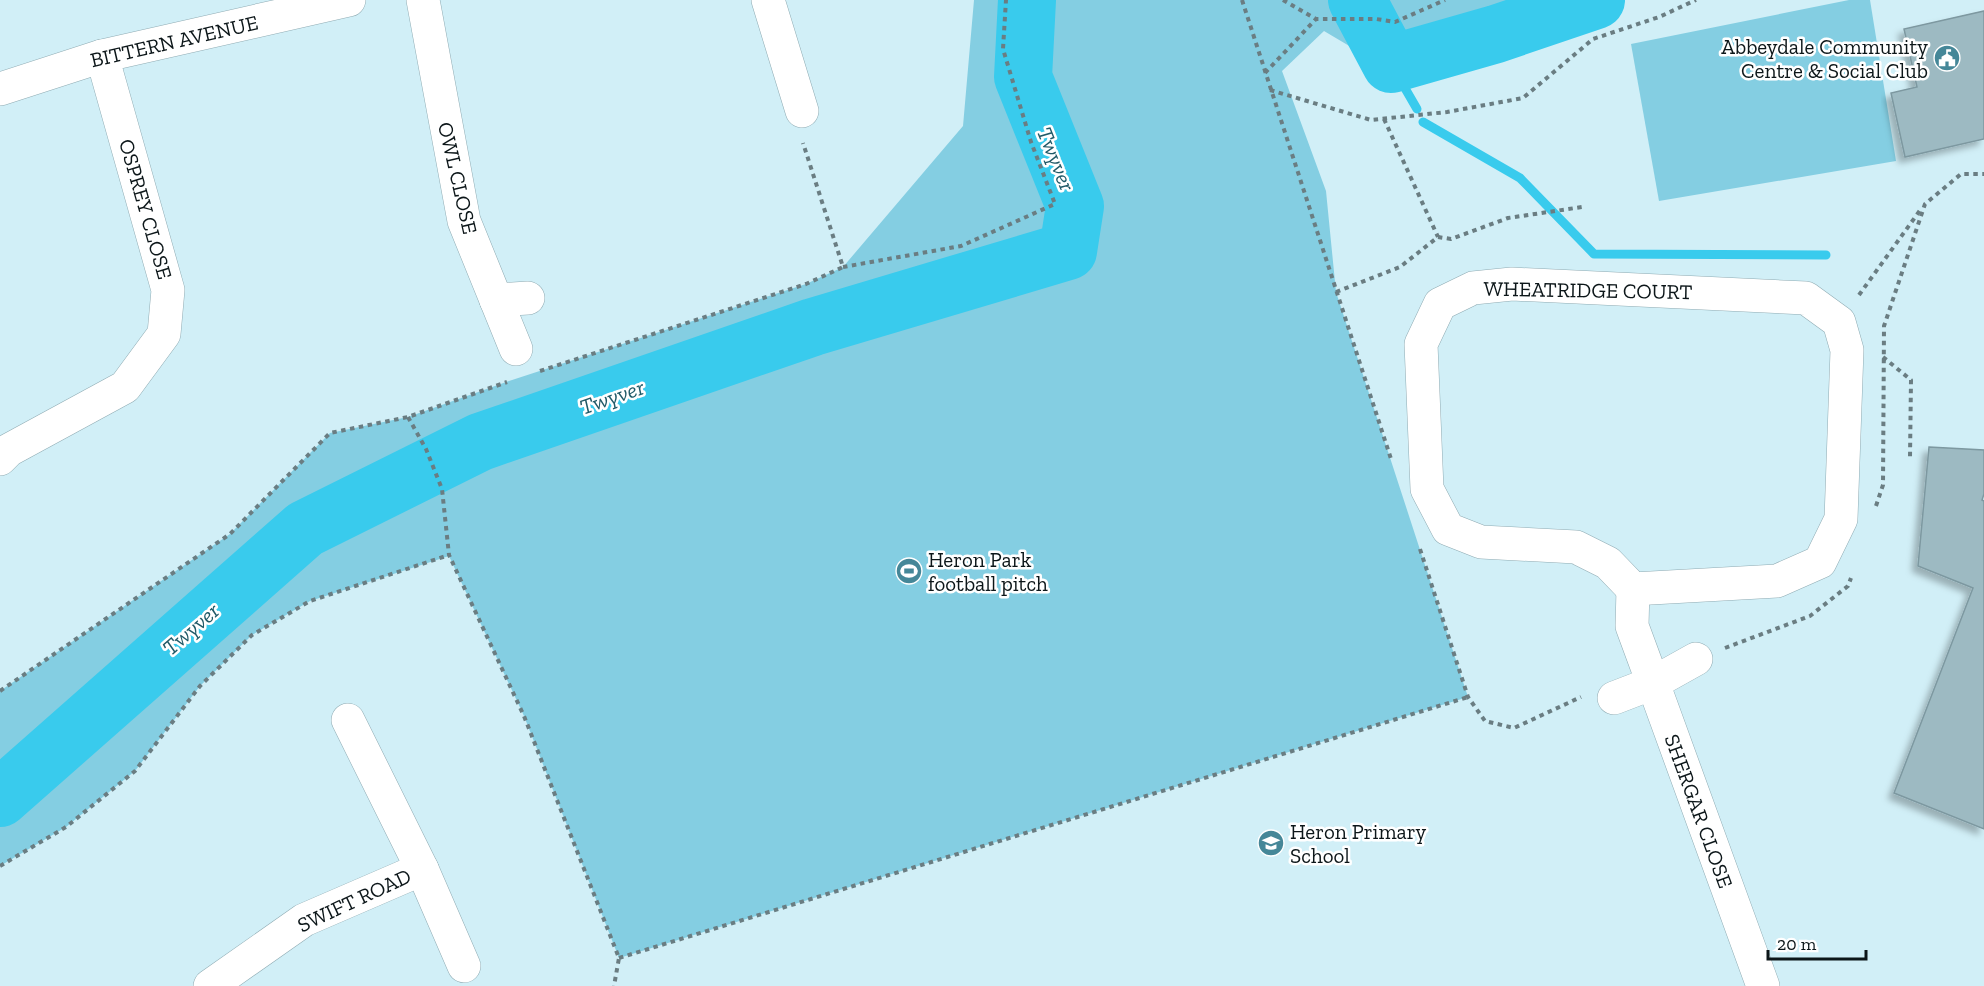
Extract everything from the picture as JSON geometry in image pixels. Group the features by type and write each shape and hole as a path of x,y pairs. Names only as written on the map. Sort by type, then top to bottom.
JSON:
{"street":[{"name":"BITTERN AVENUE","path":"0,89 102,56 349,0"},
{"name":"OWL CLOSE","path":"423,0 464,221 512,299 524,361"},
{"path":"768,0 802,111"},
{"name":"OSPREY CLOSE","path":"0,459 9,450 125,387 164,334 168,290 102,56"},
{"name":"WHEATRIDGE COURT","path":"1633,589 1608,563 1576,547 1481,542 1448,529 1427,489 1421,344 1440,304 1473,288 1512,284 1806,298 1839,322"},
{"path":"1633,589 1776,581 1820,562 1841,519 1847,350 1839,322"},
{"name":"SHERGAR CLOSE","path":"1633,589 1632,626 1763,986"},
{"path":"1599,697 1653,683 1696,659"},
{"name":"SWIFT ROAD","path":"210,986 304,920 422,869 348,720"},
{"path":"422,869 464,966"}],"path":[{"path":"524,361 806,284 843,267 961,246 1055,204 1031,142 1003,49 1006,0"},
{"path":"1242,0 1391,460"},
{"path":"1283,0 1316,19 1376,19 1395,22 1445,0"},
{"path":"1270,90 1371,120 1447,112 1524,98 1593,39 1659,17 1696,0"},
{"path":"1265,73 1316,19"},
{"path":"802,111 798,127 843,267"},
{"path":"1384,119 1438,237"},
{"path":"1839,322 1925,204"},
{"path":"1438,237 1451,239 1508,218 1580,207"},
{"path":"1336,292 1400,267 1438,237"},
{"path":"1883,357 1911,380 1910,457"},
{"path":"0,690 230,534 330,433 408,417 509,381"},
{"path":"408,417 426,449 442,489 449,555 524,716 619,958 614,986"},
{"path":"1417,539 1468,697 1485,721 1514,728 1599,697"},
{"path":"0,866 66,827 135,771 200,686 252,635 310,601 449,555"},
{"path":"619,958 1468,697"}],"shaded area":[{"path":"974,0 1596,0 1496,34 1400,76 1324,31 1282,71 1326,191 1336,292 1468,697 619,958 524,716 449,556 310,601 252,635 200,686 135,771 66,827 0,866 0,691 230,534 330,433 408,417 509,381 806,284 843,267 963,126"},
{"path":"1849,0 1870,0 1896,161 1659,201 1631,44"}],"building":[{"name":"Abbeydale Community Centre & Social Club","path":"1984,11 1984,139 1905,157 1891,93 1917,87 1904,29"},
{"path":"1929,447 1984,450 1982,500 1984,501 1984,829 1894,793 1973,588 1918,566"}],"waterway":[{"name":"Twyver","path":"0,798 305,529 480,442 813,327 1068,251 1075,206 1023,77 1027,0"},
{"name":"Twyver","path":"1357,0 1391,64 1496,34 1596,0"},
{"path":"1391,64 1417,109"},
{"path":"1423,122 1520,178 1594,254 1826,255"}],"place":[{"name":"Abbeydale Community Centre & Social Club","path":"1947,58"},
{"name":"Heron Park football pitch","path":"909,571"},
{"name":"Heron Primary School","path":"1271,843"}]}
